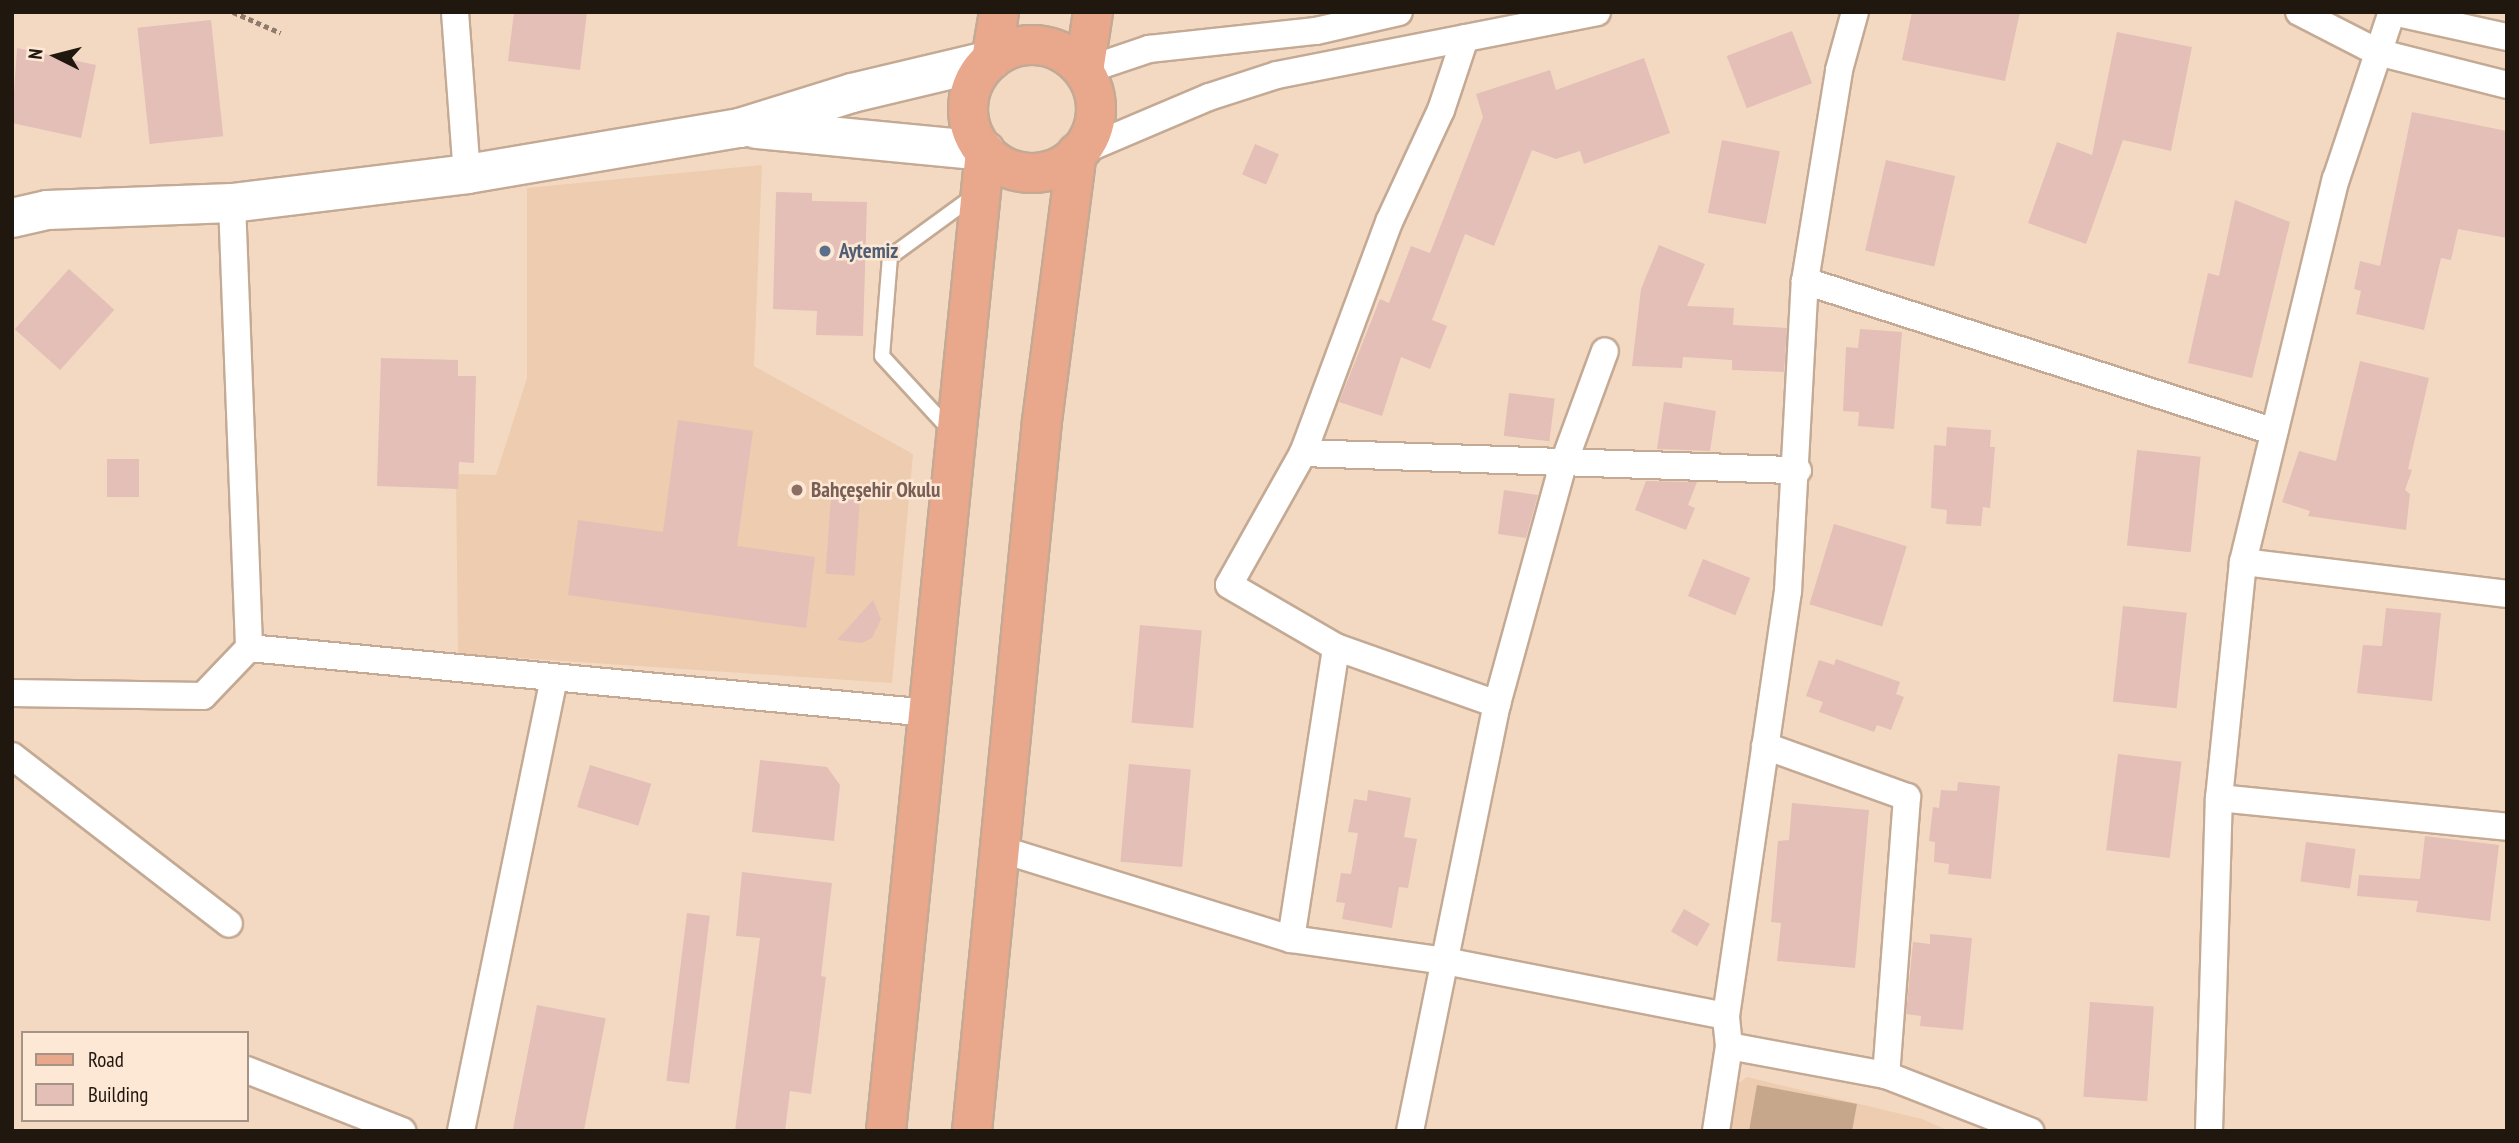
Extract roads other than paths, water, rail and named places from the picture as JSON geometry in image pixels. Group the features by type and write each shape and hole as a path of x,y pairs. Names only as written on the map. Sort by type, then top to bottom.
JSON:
{"main road":[{"path":"991,60 999,12"},
{"path":"1084,71 1052,47 1031,45 1010,48 991,60 977,77 970,98 969,120 985,151 1010,169 1030,173 1050,170 1077,153 1093,130 1096,109 1084,71 1093,12"},
{"path":"886,1131 985,151"},
{"path":"972,1131 1003,850 1042,421 1077,153"}],"street":[{"path":"455,12 467,174"},
{"path":"1084,71 1149,48 1316,30 1399,12"},
{"path":"1077,153 1209,97 1277,75 1597,12"},
{"path":"1716,1131 1729,1046 1726,1016 1788,591 1798,470 1805,281 1839,69 1855,12"},
{"path":"2299,12 2377,52 2507,85"},
{"path":"2209,1131 2219,799 2243,562 2336,179 2392,12 2507,37"},
{"path":"1465,38 1441,110 1389,222 1303,453 1229,585 1336,647 1497,705"},
{"path":"12,218 47,211 232,203 467,174 740,128 852,93 991,60"},
{"path":"740,128 985,151"},
{"path":"12,694 203,696 248,648 232,203"},
{"path":"1805,281 2274,432"},
{"path":"1410,1131 1497,705 1563,465 1605,351"},
{"path":"1303,453 1563,465 1798,470"},
{"path":"2243,562 2507,594"},
{"path":"1291,939 1336,647"},
{"path":"248,648 553,681 929,713"},
{"path":"461,1131 553,681"},
{"path":"1765,746 1907,797 1886,1075"},
{"path":"12,756 229,924"},
{"path":"2219,799 2507,827"},
{"path":"1003,850 1291,939 1445,961 1726,1016"},
{"path":"1729,1046 1886,1075 2031,1131"},
{"path":"248,1070 402,1131"}],"lane":[{"path":"957,437 882,356 890,257 982,190"}],"place":[{"name":"Aytemiz","path":"825,251"},
{"name":"Bahçeşehir Okulu","path":"797,490"}]}
